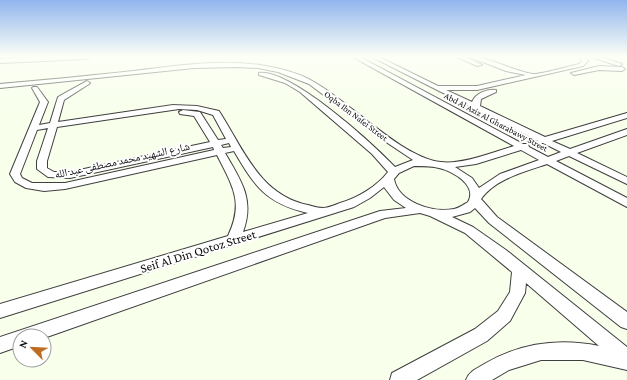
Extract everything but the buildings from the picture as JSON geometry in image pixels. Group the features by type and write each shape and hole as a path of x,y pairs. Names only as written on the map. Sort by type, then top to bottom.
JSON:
{"street":[{"name":"Oqba Ibn Nafei Street","path":"0,86 105,75"},
{"name":"Oqba Ibn Nafei Street","path":"0,92 155,75"},
{"name":"Oqba Ibn Nafei Street","path":"265,75 287,82 302,91 375,152 391,174"},
{"name":"Oqba Ibn Nafei Street","path":"293,75 301,77 320,88 396,146 425,163"},
{"name":"Abd Al Aziz Al Gharabawy Street","path":"388,75 627,203"},
{"name":"Abd Al Aziz Al Gharabawy Street","path":"410,75 627,181"},
{"path":"501,75 504,79 504,82"},
{"path":"433,86 464,89 536,75"},
{"path":"464,89 468,93 479,96 491,92 572,75"},
{"name":"شارع الشهيد محمد مصطفى عبد الله","path":"87,83 61,99 42,161 42,169 52,175 70,176 217,148"},
{"name":"شارع الشهيد محمد مصطفى عبد الله","path":"35,88 44,102 15,174 18,180 24,184 42,188 65,186 235,144"},
{"path":"476,108 475,102 479,96"},
{"path":"52,129 186,106 204,108 216,113 260,183 274,196 296,206 323,212"},
{"path":"32,132 171,113 186,112 197,114 202,120 239,190 243,204 241,221 233,240"},
{"path":"627,115 473,162 441,165 412,163 401,166 391,174 389,186 394,195 404,203 419,210 435,214 469,230 520,269 627,360"},
{"path":"435,214 453,213 468,209 486,187 504,176 627,132"},
{"path":"441,165 462,174 470,181 475,188 476,198 494,220 627,322"},
{"name":"Seif Al Din Qotoz Street","path":"0,312 350,204 380,187 391,174"},
{"name":"Seif Al Din Qotoz Street","path":"49,328 369,218 384,214 419,210"},
{"path":"406,378 481,335 504,316 517,293 520,269"},
{"path":"0,345 12,341"},
{"path":"475,380 505,362 541,351 583,351 627,360"}]}
